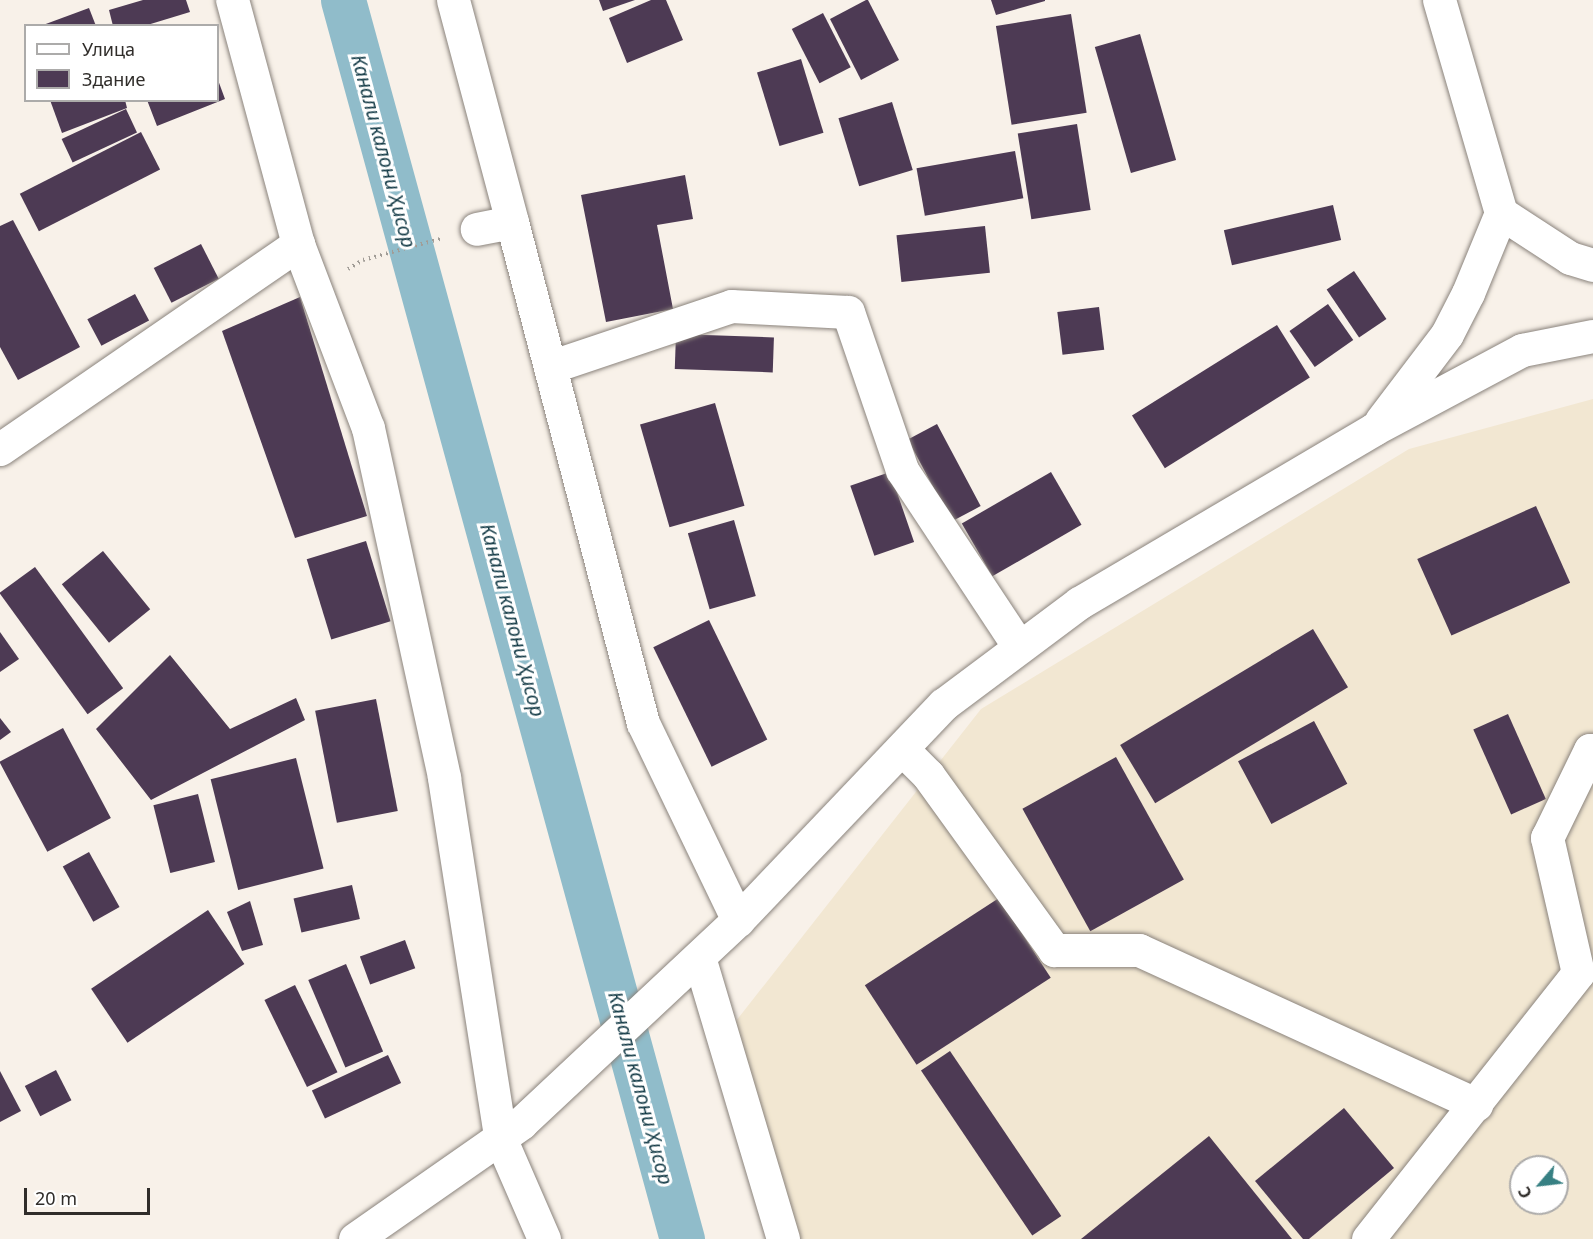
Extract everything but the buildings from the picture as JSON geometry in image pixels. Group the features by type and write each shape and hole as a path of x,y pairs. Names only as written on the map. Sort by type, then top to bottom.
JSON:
{"street":[{"path":"232,0 298,244 369,428 444,778 511,1131 544,1239"},
{"path":"453,0 643,723 738,920"},
{"path":"1374,429 1447,334 1501,213 1439,0"},
{"path":"1501,213 1570,258 1593,266"},
{"path":"477,229 512,222"},
{"path":"0,449 298,244"},
{"path":"550,367 731,306 848,312 902,470 1019,648"},
{"path":"355,1239 511,1131 738,920 944,704 1079,603 1374,429 1522,350 1593,336"},
{"path":"902,749 928,775 1054,950 1139,950 1476,1104"},
{"path":"1368,1239 1578,973 1547,838 1590,750 1593,750"},
{"path":"696,960 783,1239"}],"path":[{"path":"363,261 477,229"}],"shaded area":[{"path":"1593,399 1593,1239 792,1239 736,1021 981,709 1409,449"}],"waterway":[{"name":"Канали калони Ҳисор","path":"343,0 682,1239"}]}
